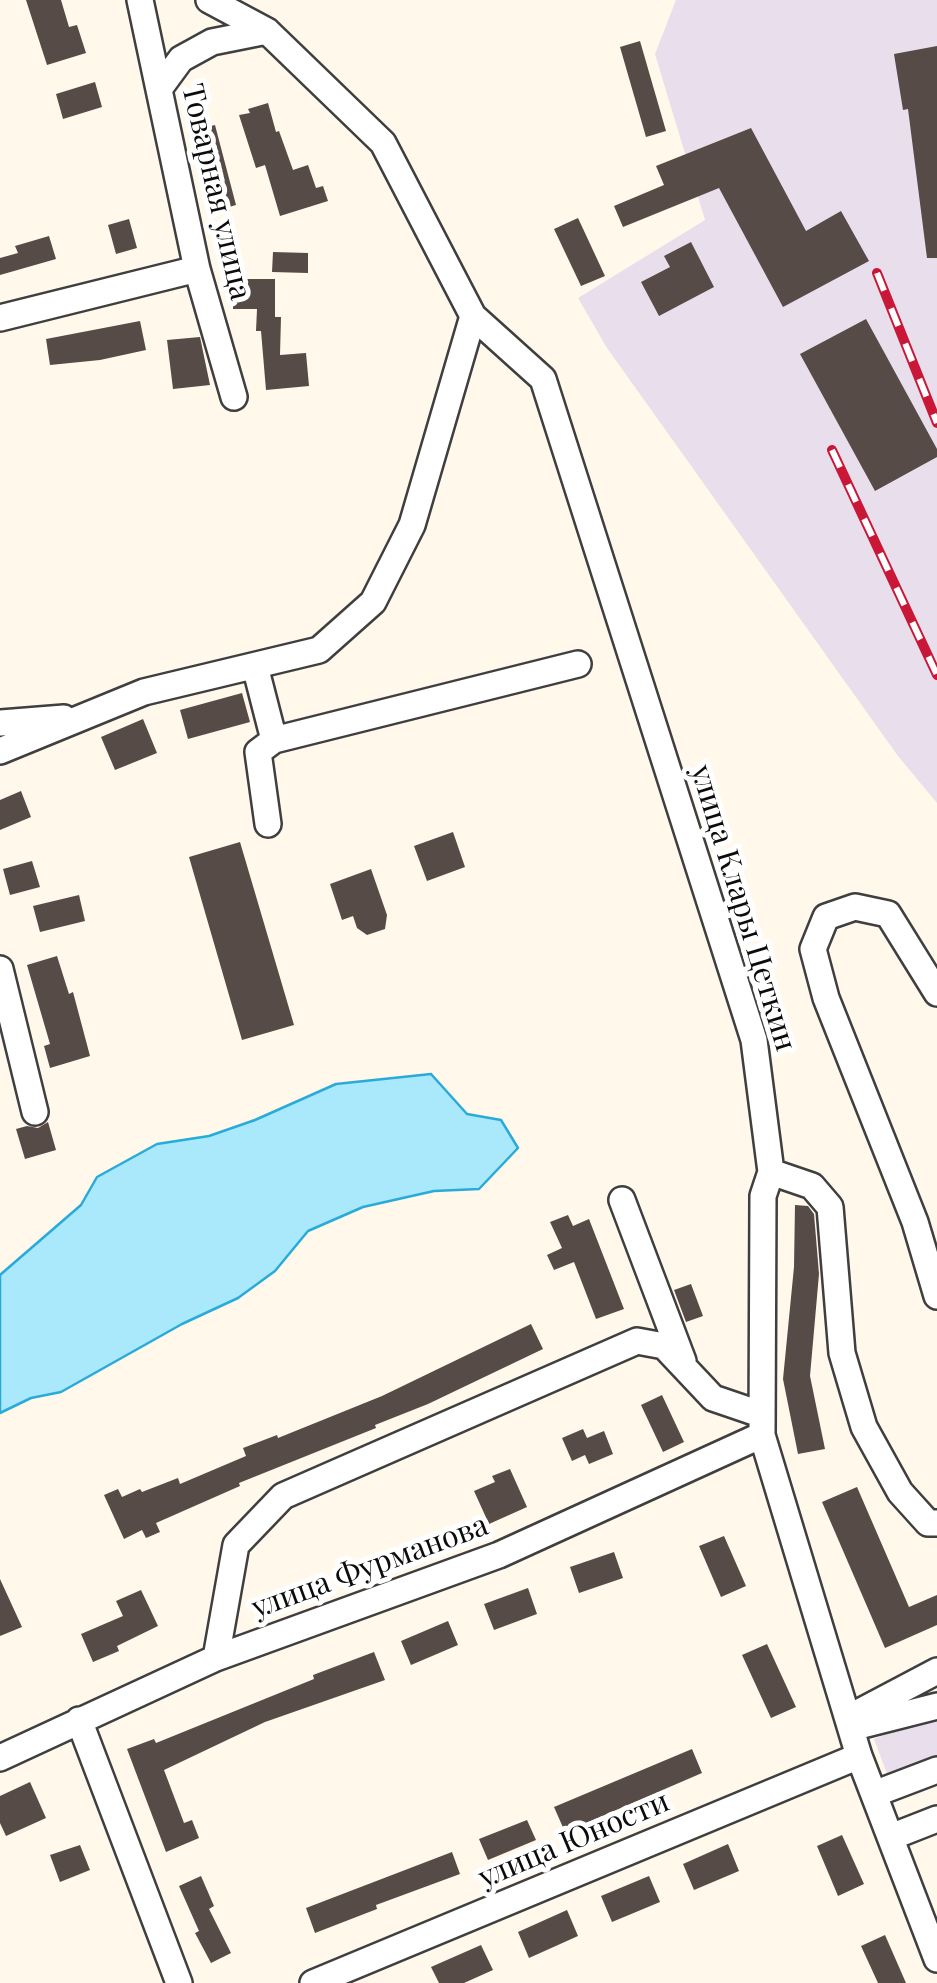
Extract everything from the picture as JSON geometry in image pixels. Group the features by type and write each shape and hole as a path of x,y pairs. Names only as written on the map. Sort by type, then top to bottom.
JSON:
{"street":[{"name":"Товарная улица","path":"140,0 197,269 234,397"},
{"name":"улица Клары Цеткин","path":"210,0 267,32 383,143 473,316 542,378 754,1040 771,1172 764,1196 761,1425 860,1756 937,1959"},
{"path":"159,89 181,59 212,42 267,32"},
{"path":"0,318 197,269"},
{"path":"0,752 144,692 319,650 372,602 412,525 473,316"},
{"path":"268,824 258,752 274,740 578,664"},
{"path":"255,666 274,740"},
{"path":"0,723 94,716"},
{"path":"937,993 888,914 855,907 826,917 812,949 915,1222 937,1296"},
{"path":"0,969 34,1112"},
{"path":"771,1172 812,1186 830,1207 842,1353 864,1426 900,1492 928,1523 937,1523"},
{"path":"622,1200 684,1366"},
{"path":"216,1658 236,1545 283,1496 637,1342 664,1346 713,1398 761,1425"},
{"name":"улица Фурманова","path":"0,1758 216,1658 500,1555 761,1425"},
{"path":"850,1723 937,1671"},
{"path":"850,1723 937,1706"},
{"path":"79,1720 179,1983"},
{"name":"улица Юности","path":"313,1983 860,1756"},
{"path":"874,1794 937,1770"},
{"path":"891,1837 937,1819"}],"shaded area":[{"path":"676,0 937,0 937,803 898,756 607,348 578,298 705,220 655,54"},
{"path":"937,1715 937,1760 889,1779 874,1739"}],"water":[{"path":"431,1074 467,1114 501,1120 518,1148 479,1189 434,1191 363,1207 308,1231 275,1271 238,1298 182,1324 61,1392 31,1398 0,1413 0,1275 81,1205 97,1177 157,1144 209,1136 336,1084"}],"building":[{"path":"26,0 61,0 69,27 77,25 86,53 47,65"},
{"path":"640,41 666,131 646,137 620,47"},
{"path":"937,46 937,258 927,258 908,109 903,110 894,54"},
{"path":"95,82 102,107 63,119 56,94"},
{"path":"268,103 293,170 308,165 316,188 323,186 328,201 280,216 265,165 256,168 239,115"},
{"path":"215,125 236,205 215,211 203,164 210,163 202,128"},
{"path":"751,128 806,231 841,211 869,261 783,307 719,188 623,227 614,206 664,185 656,166"},
{"path":"578,218 605,276 581,286 554,229"},
{"path":"129,219 137,248 116,254 108,225"},
{"path":"49,236 56,259 0,275 0,258 18,253 15,246"},
{"path":"691,242 714,287 659,316 641,282 670,267 664,256"},
{"path":"273,252 308,253 308,273 272,272"},
{"path":"233,279 275,279 275,317 281,317 280,355 306,353 309,386 266,390 261,331 256,331 257,309 233,309"},
{"path":"866,319 937,449 937,457 875,491 800,354"},
{"path":"140,321 146,350 50,365 46,339"},
{"path":"200,337 210,385 173,389 167,340"},
{"path":"242,693 250,722 188,739 180,710"},
{"path":"143,719 157,753 115,770 101,737"},
{"path":"21,791 31,817 0,830 0,800"},
{"path":"453,832 465,867 427,881 414,846"},
{"path":"240,842 294,1025 242,1040 189,857"},
{"path":"32,861 40,887 10,895 3,869"},
{"path":"371,869 387,915 385,929 367,935 357,928 353,916 342,920 330,884"},
{"path":"79,895 85,921 40,932 33,906"},
{"path":"57,956 69,994 73,992 90,1056 50,1068 44,1046 50,1044 27,965"},
{"path":"48,1122 56,1150 25,1159 16,1129 38,1128"},
{"path":"795,1205 808,1206 814,1214 819,1274 810,1376 825,1449 798,1454 783,1379 794,1267"},
{"path":"568,1215 573,1226 589,1219 624,1309 596,1319 574,1262 554,1270 547,1255 562,1248 550,1222"},
{"path":"691,1284 703,1316 686,1322 674,1290"},
{"path":"531,1324 543,1349 375,1425 376,1428 239,1483 240,1486 156,1523 160,1532 146,1538 142,1530 124,1539 104,1495 118,1489 122,1497 178,1478 180,1484 246,1456 243,1448 382,1396"},
{"path":"662,1395 684,1442 663,1452 641,1405"},
{"path":"583,1429 587,1438 604,1431 613,1454 589,1464 585,1455 572,1461 562,1438"},
{"path":"510,1469 527,1507 489,1524 474,1491 495,1482 492,1476"},
{"path":"857,1487 909,1607 937,1595 937,1625 885,1648 822,1502"},
{"path":"724,1536 746,1586 721,1597 699,1546"},
{"path":"614,1552 623,1578 579,1593 570,1567"},
{"path":"0,1579 22,1627 0,1636"},
{"path":"528,1588 537,1614 494,1630 484,1604"},
{"path":"141,1590 158,1626 93,1662 81,1634 123,1616 116,1601"},
{"path":"448,1621 458,1645 411,1665 401,1641"},
{"path":"767,1644 796,1707 771,1718 742,1655"},
{"path":"374,1652 385,1680 265,1722 164,1770 184,1823 192,1820 199,1838 166,1852 127,1749 154,1739 156,1743"},
{"path":"692,1749 702,1773 565,1832 554,1807"},
{"path":"30,1782 46,1818 6,1836 0,1823 0,1796"},
{"path":"527,1820 536,1840 488,1860 479,1839"},
{"path":"842,1835 864,1884 838,1896 817,1846"},
{"path":"728,1844 739,1871 694,1890 683,1864"},
{"path":"80,1845 90,1870 60,1882 50,1855"},
{"path":"452,1852 460,1874 315,1933 306,1908"},
{"path":"201,1876 214,1906 209,1909 231,1953 211,1963 195,1933 199,1931 179,1886"},
{"path":"649,1876 660,1902 612,1922 601,1896"},
{"path":"567,1910 578,1936 529,1958 518,1932"},
{"path":"885,1935 906,1983 878,1983 861,1946"},
{"path":"481,1945 493,1970 464,1983 439,1983 431,1967"}],"railway":[{"path":"877,273 937,423"},
{"path":"832,450 937,675"}]}
